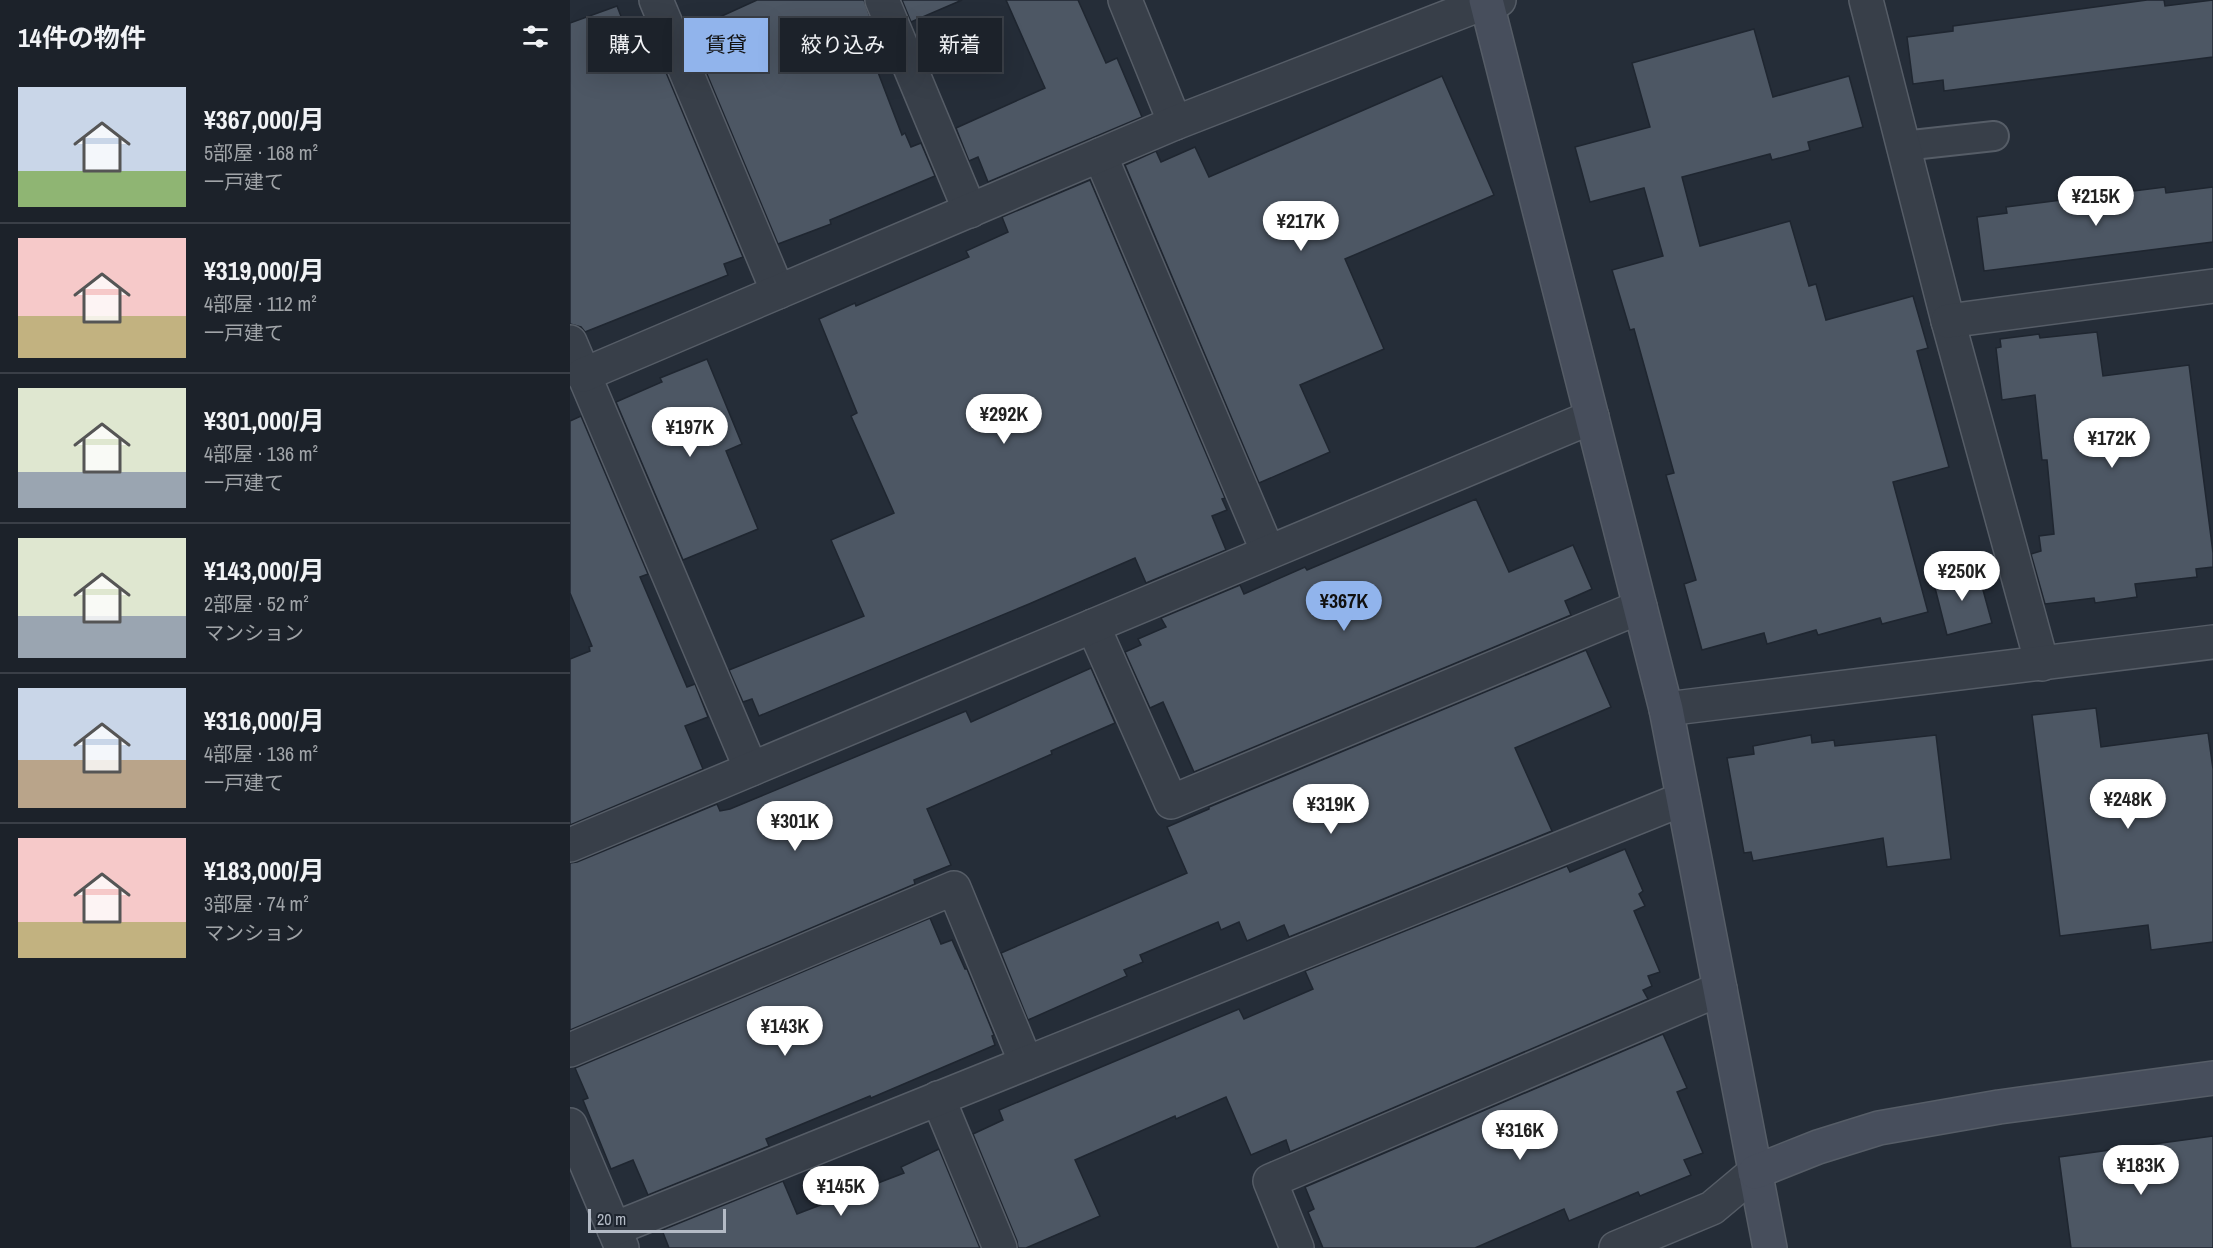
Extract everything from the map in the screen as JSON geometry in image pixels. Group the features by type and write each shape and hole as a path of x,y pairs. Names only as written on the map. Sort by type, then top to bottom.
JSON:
{"street":[{"path":"656,0 778,292"},
{"path":"882,0 970,211"},
{"path":"1125,0 1175,123"},
{"path":"1866,0 1948,321 2042,664"},
{"path":"583,375 1175,123 1490,1 1666,709 1770,1248"},
{"path":"1100,155 1268,552"},
{"path":"1948,321 2213,286"},
{"path":"570,342 751,769"},
{"path":"570,845 1592,417"},
{"path":"1093,626 1171,802 1640,607"},
{"path":"1666,709 2213,642"},
{"path":"570,1125 618,1239 938,1098 1683,799"},
{"path":"570,1050 954,888 1026,1063"},
{"path":"1297,1248 1270,1181 1720,989"},
{"path":"1616,1248 1712,1208 1755,1172 1818,1147 1879,1128 1999,1107 2213,1078"},
{"path":"938,1098 1000,1248"}],"lane":[{"path":"1903,146 1994,136"}],"building":[{"path":"757,0 864,0 870,18 780,18 780,72 878,72 902,135 905,133 911,147 921,143 935,176 830,220 831,224 778,244 706,72 768,72 768,18 718,18"},
{"path":"902,0 962,0 918,18 911,22"},
{"path":"1006,0 1078,0 1106,63 1117,58 1142,117 988,182 978,157 969,161 956,128 1045,88"},
{"path":"2147,0 2164,0 2165,6 2213,0 2213,57 1944,91 1943,80 1913,84 1907,37 1953,31 1953,26"},
{"path":"617,6 622,18 588,18 588,72 666,72 743,257 724,264 728,275 585,332 581,327 570,324 570,23"},
{"path":"1754,29 1773,97 1849,76 1863,127 1808,142 1810,150 1772,160 1770,154 1682,177 1700,246 1790,221 1809,286 1816,284 1826,320 1913,296 1928,348 1917,351 1949,467 1893,482 1928,612 1882,624 1880,618 1818,635 1816,630 1767,644 1764,633 1702,650 1684,584 1696,580 1666,475 1674,473 1634,329 1630,330 1612,270 1663,256 1644,188 1590,202 1575,147 1650,127 1632,63"},
{"path":"1442,76 1494,195 1345,259 1384,349 1300,385 1330,452 1259,483 1125,165 1156,151 1161,162 1195,147 1209,177"},
{"path":"1090,180 1225,498 1222,499 1227,510 1212,516 1226,550 1146,583 1135,558 759,716 752,699 743,702 729,670 864,616 831,540 894,513 851,416 857,413 819,319 855,303 856,306 969,257 966,251 1008,232 1002,217"},
{"path":"2165,187 2166,193 2213,187 2213,242 1984,271 1977,217 2007,213 2006,207"},
{"path":"2097,332 2103,376 2189,365 2213,567 2196,569 2197,577 2135,584 2137,597 2095,603 2094,598 2045,604 2031,554 2041,551 2039,536 2054,534 2047,460 2042,460 2035,395 2002,400 1996,348 2001,347 2000,339 2039,334 2040,338"},
{"path":"707,359 742,444 726,451 758,529 683,560 616,402 662,382 660,378"},
{"path":"581,416 648,574 640,577 687,687 695,684 708,717 685,726 703,769 570,825 570,659 590,651 589,647 592,646 570,593 570,421"},
{"path":"1476,499 1509,572 1573,545 1592,589 1565,601 1571,615 1194,772 1163,702 1150,708 1125,652 1141,645 1138,639 1166,627 1161,618 1240,585 1244,594 1305,567 1307,570"},
{"path":"1977,568 1992,623 1947,635 1933,580"},
{"path":"1586,650 1611,707 1515,748 1552,831 1289,937 1284,925 1247,941 1239,922 1221,930 1218,922 1140,955 1143,962 1124,970 1127,976 1028,1020 1001,953 1187,873 1167,827 1209,809 1209,807"},
{"path":"1091,668 1115,723 1051,751 1052,754 927,809 951,865 914,880 915,884 570,1030 570,863 717,804 720,811 730,809 966,711 971,722"},
{"path":"2096,708 2101,747 2208,733 2213,769 2213,942 2151,950 2148,925 2060,936 2032,715"},
{"path":"1811,735 1812,743 1834,740 1835,746 1936,735 1951,859 1887,867 1883,838 1753,861 1751,852 1744,853 1727,758 1754,754 1753,746"},
{"path":"1625,849 1643,891 1639,894 1645,906 1634,911 1660,972 1648,976 1652,986 1643,990 1648,999 1290,1152 1286,1140 1251,1155 1226,1097 1176,1119 1175,1116 1075,1160 1100,1216 1026,1248 1018,1248 973,1134 1003,1120 999,1110 1239,1009 1244,1019 1313,989 1305,971 1567,866 1570,872"},
{"path":"930,918 941,944 952,940 967,969 994,1035 992,1036 995,1045 871,1098 870,1096 766,1139 769,1146 648,1195 633,1160 611,1169 583,1100 588,1098 575,1068"},
{"path":"1663,1034 1687,1088 1677,1092 1703,1153 1684,1160 1691,1175 1640,1196 1638,1192 1569,1221 1564,1209 1475,1248 1323,1248 1308,1212 1314,1209 1305,1187"},
{"path":"2213,1136 2213,1248 2071,1248 2059,1157"},
{"path":"939,1149 980,1248 669,1248 662,1230 783,1181 797,1214 904,1173 901,1167"}]}
